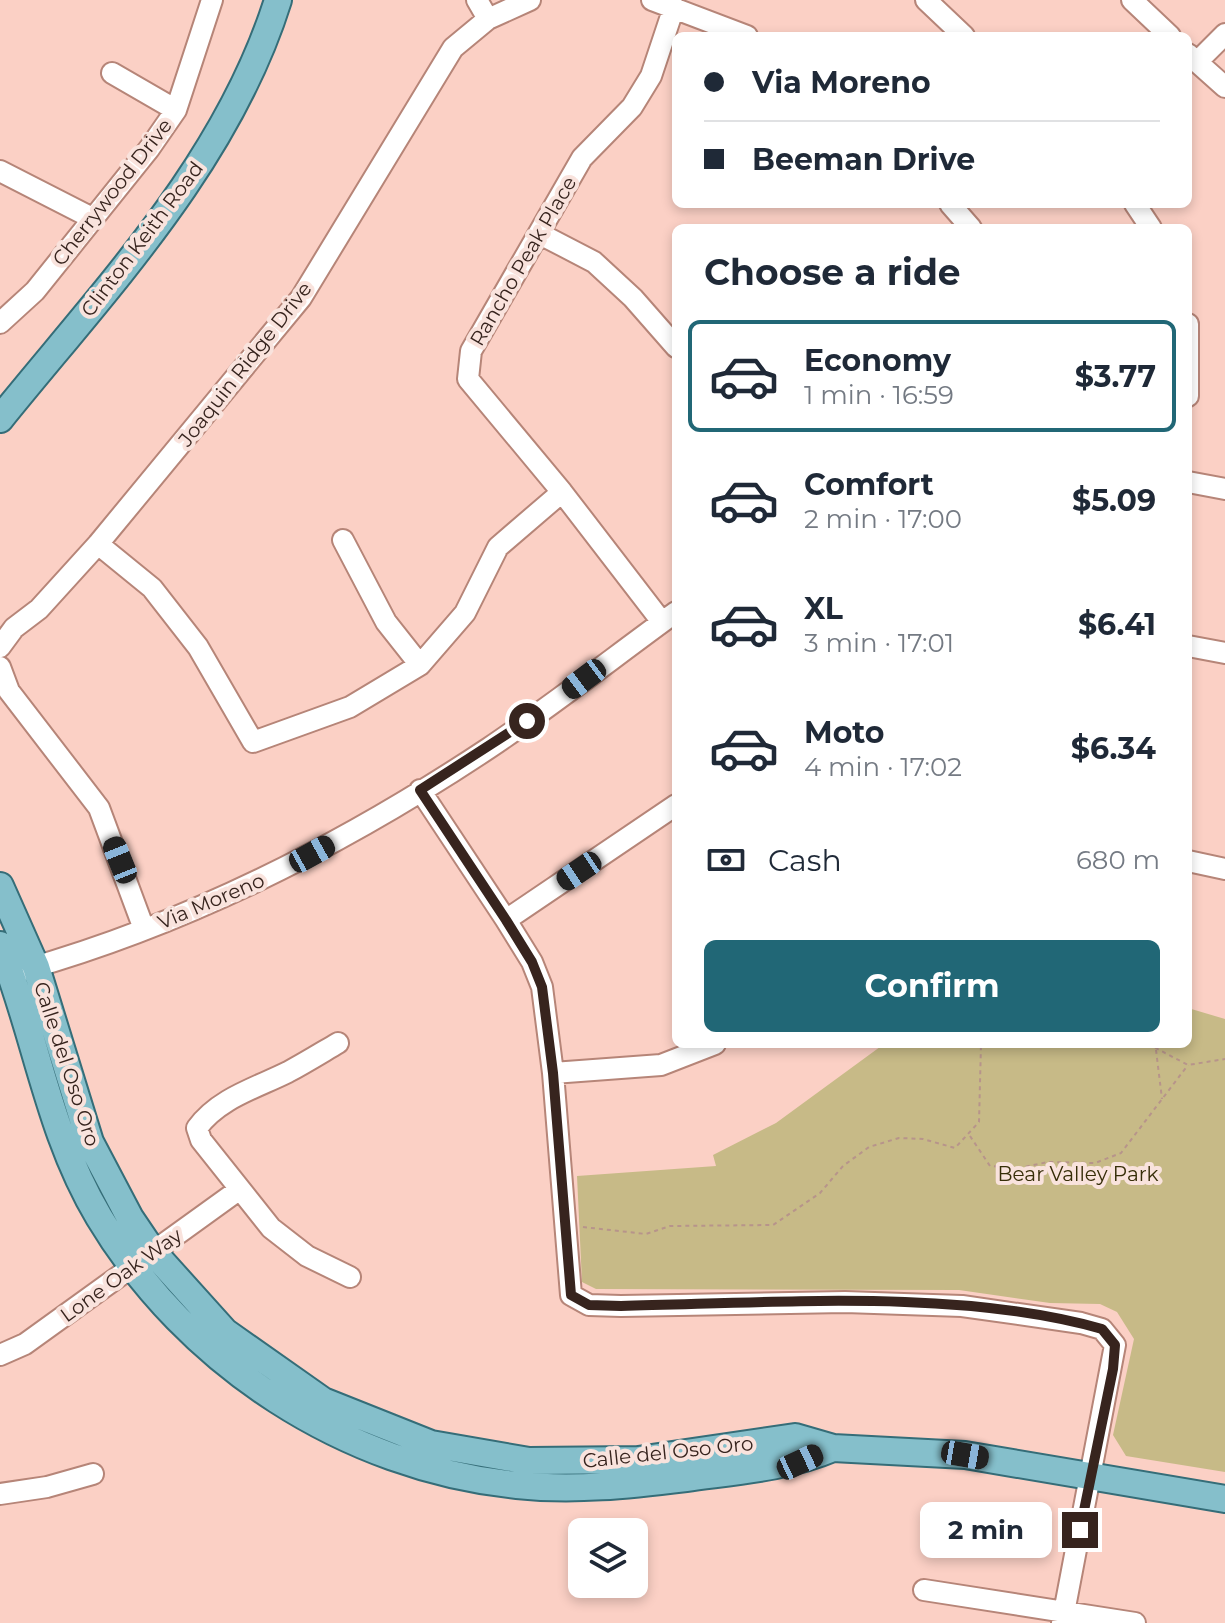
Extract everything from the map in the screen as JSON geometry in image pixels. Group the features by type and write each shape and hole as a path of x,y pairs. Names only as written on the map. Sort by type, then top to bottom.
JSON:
{"main road":[{"name":"Clinton Keith Road","path":"0,419 156,227 199,166 240,94 278,0"},
{"name":"Calle del Oso Oro","path":"0,886 23,970 90,1142 143,1259 183,1323 228,1365 266,1393 336,1434 399,1447 432,1470 515,1485 617,1487 800,1462 833,1448 937,1452 1225,1499"},
{"name":"Calle del Oso Oro","path":"0,945 23,970"}],"street":[{"name":"Cherrywood Drive","path":"3,315 35,291 149,149 176,110 212,0"},
{"path":"477,0 488,19"},
{"name":"Joaquin Ridge Drive","path":"0,647 14,628 39,609 98,544 301,298 453,48 488,19 530,0"},
{"path":"652,0 737,32"},
{"path":"926,0 960,32"},
{"path":"1132,0 1166,32"},
{"name":"Rancho Peak Place","path":"669,617 468,379 471,351 582,158 632,107 651,76 674,7"},
{"path":"1225,34 1192,58 1225,87"},
{"path":"112,73 176,110"},
{"path":"0,171 92,218"},
{"path":"954,208 968,224"},
{"path":"540,234 594,262 633,298 672,342"},
{"path":"1192,483 1225,489"},
{"path":"98,544 152,588 198,647 253,742 350,707 420,665 465,613 498,547 562,492"},
{"path":"343,540 386,622 420,665"},
{"name":"Via Moreno","path":"23,970 144,929 265,879 420,790 545,708 669,617"},
{"path":"1192,647 1225,653"},
{"path":"0,667 9,691 99,808 144,929"},
{"path":"420,790 506,920 532,962 542,987 553,1073 571,1295 589,1305 621,1306 845,1302 962,1306 1081,1323 1102,1329 1115,1345 1063,1617"},
{"path":"506,920 672,808"},
{"path":"1192,862 1225,869"},
{"path":"338,1043 291,1070 229,1099 208,1114 197,1128 201,1140 271,1228 307,1256 350,1277"},
{"path":"553,1073 661,1065 705,1048"},
{"name":"Lone Oak Way","path":"0,1355 25,1344 240,1189"},
{"path":"0,1494 47,1487 93,1474"},
{"path":"924,1590 1063,1617 1135,1623"}],"path":[{"path":"567,1227 612,1228 646,1234 670,1226 773,1225 820,1193 843,1166 869,1147 899,1138 923,1139 955,1148 979,1122 981,1048"},
{"path":"1153,1048 1188,1065 1225,1059"},
{"path":"1156,1050 1162,1100"},
{"path":"969,1135 990,1166 1019,1168 1048,1162 1095,1163 1121,1153 1188,1065"}],"green space":[{"name":"Bear Valley Park","path":"1192,1009 1225,1019 1225,1472 1126,1456 1113,1435 1134,1339 1117,1312 1100,1304 1050,1303 959,1290 596,1289 582,1282 577,1176 716,1166 713,1155 776,1123 879,1048 1192,1048"}],"route":[{"path":"527,721 454,771 420,790 506,920 532,962 542,987 553,1073 571,1295 589,1305 621,1306 845,1302 962,1306 1081,1323 1102,1329 1115,1345 1113,1369 1080,1530"}]}
